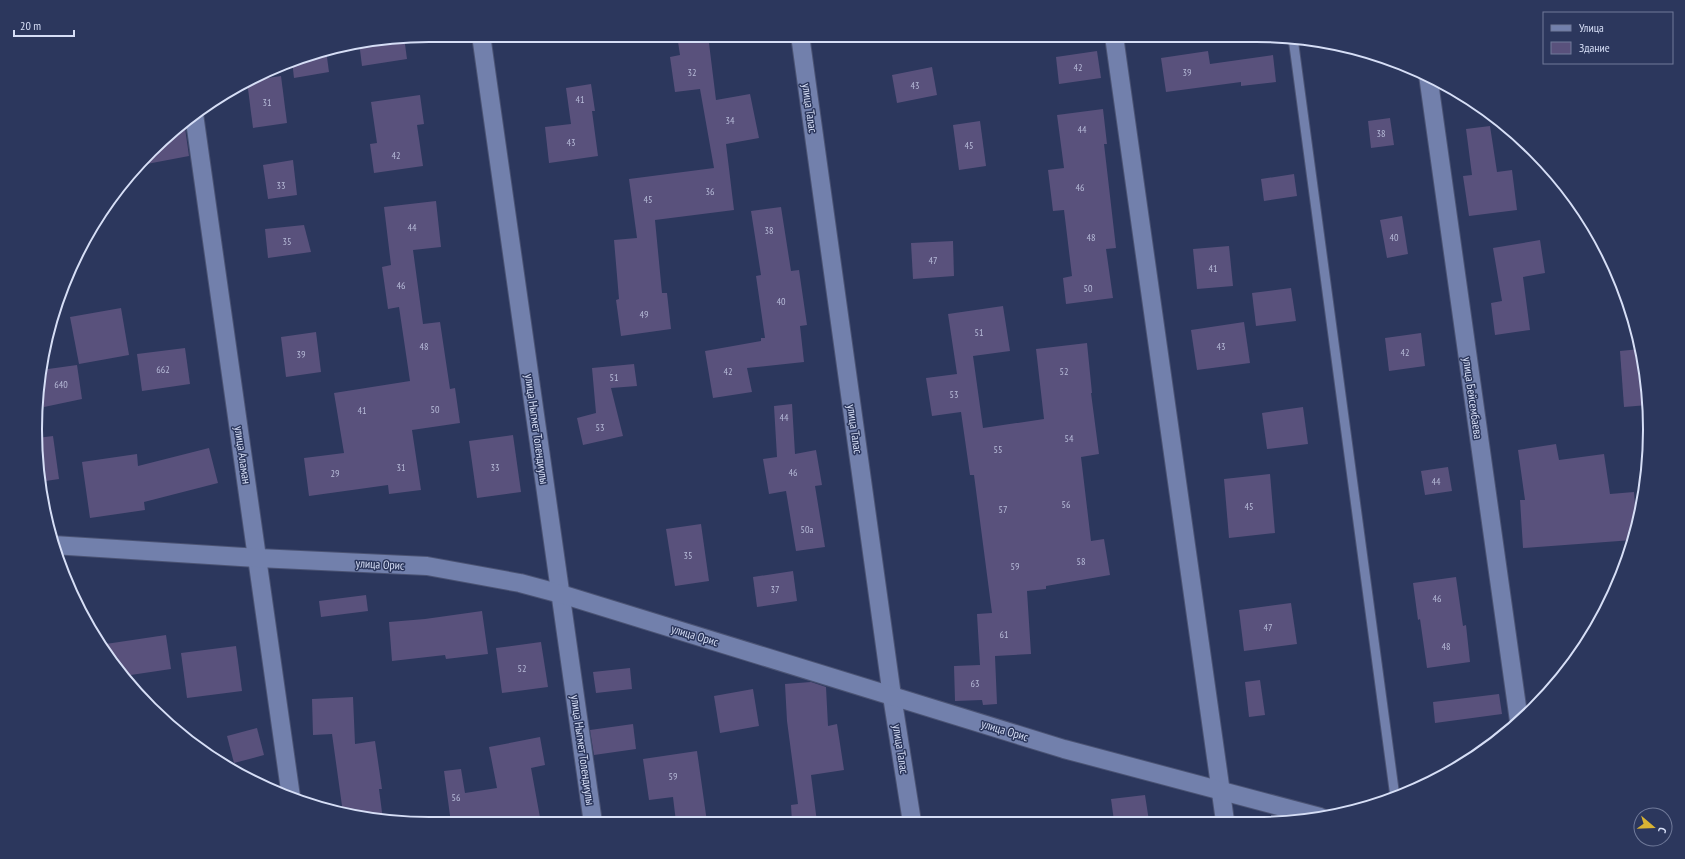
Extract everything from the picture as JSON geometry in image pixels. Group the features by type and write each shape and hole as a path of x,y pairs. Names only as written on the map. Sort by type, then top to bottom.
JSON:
{"street":[{"name":"улица Ныгмет Толендиулы","path":"482,42 592,817"},
{"name":"улица Талас","path":"801,42 892,696 911,817"},
{"path":"1115,42 1224,817"},
{"name":"улица Бейсембаева","path":"1429,83 1518,715"},
{"name":"улица Аламан","path":"195,121 290,791"},
{"name":"улица Орис","path":"60,545 258,558 427,566 520,583 561,594 1064,749 1308,814"}],"lane":[{"path":"1294,44 1394,791"}],"building":[{"path":"678,42 709,42 716,100 750,94 759,138 726,144 734,210 655,220 662,293 667,293 671,329 621,336 616,300 619,299 614,240 637,238 629,179 714,168 700,89 675,92 670,57 680,55"},
{"path":"405,43 407,59 362,66 360,48"},
{"path":"1097,51 1101,78 1059,84 1056,57"},
{"path":"1208,51 1210,64 1273,55 1276,82 1241,86 1241,82 1166,92 1161,58"},
{"path":"327,56 329,72 294,78 293,67"},
{"path":"932,67 937,95 897,103 892,75"},
{"path":"281,76 287,123 253,128 248,88 266,78"},
{"path":"591,84 595,111 592,111 598,156 549,163 545,127 571,124 566,88"},
{"path":"420,95 424,124 417,125 423,166 374,173 370,144 377,143 371,102"},
{"path":"1103,109 1107,144 1104,144 1116,248 1106,249 1113,298 1066,304 1063,278 1072,276 1064,210 1053,211 1048,170 1064,168 1057,115"},
{"path":"1390,118 1394,145 1371,148 1368,121"},
{"path":"980,121 986,166 959,170 953,125"},
{"path":"1490,126 1497,172 1512,170 1517,210 1469,216 1463,176 1472,175 1466,129"},
{"path":"185,129 189,156 147,164 155,155"},
{"path":"293,160 297,195 268,199 263,165"},
{"path":"1294,174 1297,196 1264,201 1261,179"},
{"path":"436,201 441,247 413,250 423,324 440,322 450,389 455,388 460,423 412,430 421,490 389,494 388,485 309,496 304,458 344,453 334,393 410,381 399,307 388,309 382,267 391,265 384,207"},
{"path":"781,207 791,271 799,270 807,325 800,326 804,362 747,368 752,392 713,398 705,351 761,341 761,338 765,338 756,276 761,275 751,211"},
{"path":"1402,216 1408,254 1387,258 1380,220"},
{"path":"304,225 311,252 268,258 265,229"},
{"path":"1540,240 1545,273 1523,277 1530,330 1495,335 1491,303 1502,301 1493,248"},
{"path":"953,241 954,276 913,279 911,243"},
{"path":"1229,246 1233,286 1197,289 1193,249"},
{"path":"1291,288 1296,321 1256,326 1252,293"},
{"path":"1003,306 1010,351 973,356 983,428 1044,419 1036,349 1087,343 1091,393 1099,454 1081,457 1091,541 1104,539 1110,575 1046,586 1046,589 1027,591 1031,654 995,656 997,704 983,705 982,700 955,701 954,666 980,665 977,614 992,613 974,475 970,475 961,412 932,416 926,378 957,374 948,314"},
{"path":"121,308 129,355 79,364 70,317"},
{"path":"1244,322 1250,363 1197,370 1191,330"},
{"path":"316,332 321,372 286,377 281,337"},
{"path":"1421,333 1425,366 1389,371 1385,338"},
{"path":"185,348 190,384 142,391 137,354"},
{"path":"1635,350 1640,379 1642,405 1624,407 1620,351"},
{"path":"634,364 637,386 611,388 623,436 583,445 577,418 596,413 592,368"},
{"path":"77,365 82,399 44,407 47,369"},
{"path":"792,404 795,454 816,450 822,485 815,486 825,547 796,551 786,491 769,494 763,459 777,457 774,406"},
{"path":"1303,407 1308,444 1267,449 1262,413"},
{"path":"513,435 521,492 477,498 469,441"},
{"path":"53,436 59,479 45,481 42,437"},
{"path":"1556,444 1559,460 1604,454 1610,494 1634,492 1635,508 1627,540 1523,548 1520,500 1525,500 1518,450"},
{"path":"209,448 218,483 144,502 145,510 90,518 82,462 137,454 138,466"},
{"path":"1448,467 1452,491 1425,495 1421,471"},
{"path":"1270,474 1275,533 1229,538 1224,479"},
{"path":"701,524 709,581 675,586 666,529"},
{"path":"793,571 797,601 757,607 753,577"},
{"path":"1456,577 1463,626 1466,625 1470,662 1427,668 1413,583"},
{"path":"366,595 368,611 321,617 319,601"},
{"path":"1291,603 1297,644 1244,651 1239,610"},
{"path":"482,611 488,654 446,659 445,655 392,661 389,622 425,619"},
{"path":"166,635 171,669 130,675 106,644"},
{"path":"541,642 548,687 502,693 496,648"},
{"path":"236,646 242,691 187,698 181,653"},
{"path":"630,668 632,689 596,693 593,672"},
{"path":"1260,680 1265,715 1249,717 1245,682"},
{"path":"811,682 826,687 828,726 837,724 844,770 811,775 816,817 792,817 791,805 798,804 787,721 785,684"},
{"path":"753,689 759,726 720,733 714,696"},
{"path":"1499,694 1502,714 1435,723 1433,702"},
{"path":"353,697 355,744 375,741 382,789 379,789 382,814 342,807 332,734 313,735 312,699"},
{"path":"633,724 636,749 594,755 590,730"},
{"path":"257,728 264,755 234,763 227,736"},
{"path":"540,737 545,765 531,768 540,817 450,817 444,771 461,769 465,793 497,788 489,747"},
{"path":"697,751 706,817 675,817 673,797 649,800 643,759"},
{"path":"1145,795 1148,817 1113,817 1111,799"}]}
